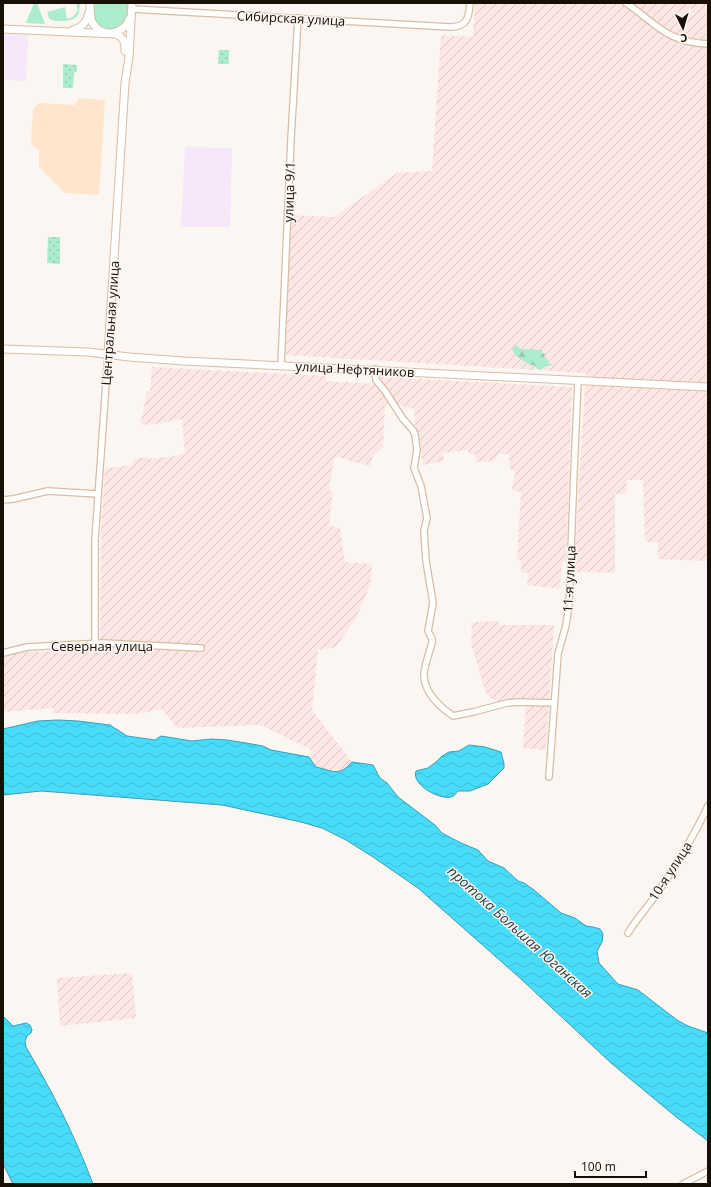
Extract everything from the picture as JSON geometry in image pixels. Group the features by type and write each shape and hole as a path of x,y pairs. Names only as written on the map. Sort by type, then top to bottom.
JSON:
{"street":[{"name":"Сибирская улица","path":"132,8 450,27 460,26 464,23 468,18 470,3"},
{"path":"626,3 654,26 674,37 683,41 708,44"},
{"path":"66,31 82,27 88,19 90,7"},
{"path":"90,7 91,19 94,25 99,30 110,34 116,33 125,27 132,8"},
{"name":"Центральная улица","path":"95,643 95,540 125,79 128,61 132,8"},
{"name":"улица 9/1","path":"281,365 298,18"},
{"path":"3,29 66,31 118,35 124,40 125,79"},
{"name":"улица Нефтяников","path":"3,349 88,352 145,358 708,387"},
{"path":"375,369 376,380 403,419 413,430 415,435 417,454 414,468 421,486 427,518 424,531 426,560 433,599 433,608 428,631 432,643 423,676 428,688 436,702 453,716 507,703 554,703"},
{"name":"11-я улица","path":"549,776 558,654 566,625 569,605 578,380"},
{"path":"3,500 48,491 98,494"},
{"name":"Северная улица","path":"3,653 27,647 95,643 202,648"},
{"name":"10-я улица","path":"628,933 653,899 696,832 708,806"},
{"path":"683,1184 708,1171"}],"shaded area":[{"path":"475,3 708,3 708,561 658,559 658,542 645,542 643,480 627,480 626,494 615,494 615,573 575,572 578,492 586,373 286,355 291,215 334,217 397,173 432,171 441,35 473,37"},
{"path":"3,34 28,35 26,81 3,80"},
{"path":"79,98 105,100 99,195 65,193 39,167 39,150 31,144 33,110 39,103 75,105"},
{"path":"185,147 232,148 230,227 181,227"},
{"path":"152,367 326,376 326,381 374,384 382,377 572,387 566,561 562,561 560,589 527,585 528,573 521,572 521,561 517,559 521,492 512,490 515,472 510,469 509,454 499,454 494,461 476,462 475,454 469,454 468,450 443,453 444,461 423,465 419,433 415,426 414,408 409,409 398,404 385,404 383,447 373,456 370,466 337,457 334,460 329,491 333,492 329,526 340,528 345,562 372,564 370,586 356,618 336,647 318,650 312,710 352,762 344,770 339,772 316,767 311,759 311,750 263,726 177,728 162,709 135,714 53,713 53,708 3,712 3,657 17,652 91,651 100,649 101,529 105,468 133,465 133,460 138,458 147,457 148,459 175,456 185,453 182,419 156,424 140,425 147,392 150,391"},
{"path":"498,621 499,625 554,625 546,750 523,748 526,706 509,706 490,698 485,691 471,643 472,622"},
{"path":"132,973 136,1018 60,1026 57,978"}],"green space":[{"path":"34,3 37,3 45,24 26,23"},
{"path":"93,3 128,3 126,20 121,26 115,29 109,30 100,27 95,19"},
{"path":"76,4 80,4 79,13 72,20 55,21 49,18 47,12 65,7 67,19 73,17 78,10"},
{"path":"219,50 229,50 229,64 218,64"},
{"path":"63,64 77,65 77,72 74,72 73,88 63,88"},
{"path":"48,237 60,237 60,264 47,263"},
{"path":"516,345 521,349 543,350 542,353 545,354 544,357 547,358 548,363 554,365 547,366 539,370 534,365 529,365 528,362 525,362 515,355 512,349"}],"water":[{"name":"протока Большая Юганская","path":"58,720 110,725 127,736 155,740 161,736 192,741 211,739 227,740 263,746 271,750 309,757 316,767 336,772 343,770 352,762 373,765 380,778 387,783 398,797 435,825 442,833 478,850 488,861 504,868 518,881 534,890 561,913 575,918 586,926 600,929 603,934 602,942 597,951 599,963 618,984 638,990 677,1020 688,1026 708,1033 708,1141 611,1063 521,979 418,888 346,840 322,828 222,805 41,791 3,795 3,729 38,721"},
{"path":"469,745 485,747 501,752 504,768 488,784 470,791 458,791 452,797 446,797 434,794 422,786 418,781 416,771 428,768 449,752 459,751"},
{"path":"3,1016 13,1026 26,1023 30,1025 32,1030 25,1041 26,1047 62,1114 79,1149 93,1184 13,1184 3,1164"}]}
